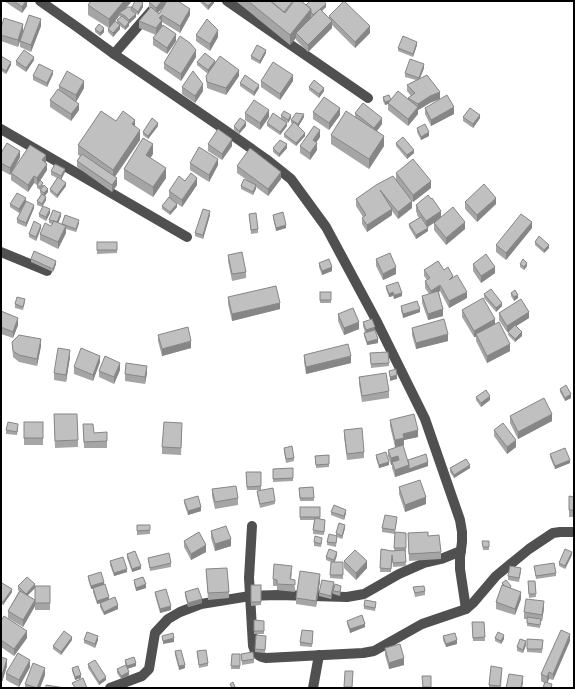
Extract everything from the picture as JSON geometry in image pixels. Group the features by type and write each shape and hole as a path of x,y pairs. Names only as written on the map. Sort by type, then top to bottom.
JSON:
{"street":[{"path":"40,1 266,159 291,179 326,227 376,320 425,419 460,520 462,532 460,569 466,609"},
{"path":"114,54 160,1"},
{"path":"226,1 368,98"},
{"path":"1,128 187,237"},
{"path":"1,252 47,271"},
{"path":"252,526 249,578 253,646 254,652 262,658 374,652 422,624 466,609 496,576 529,549 553,533 574,532"},
{"path":"110,688 142,676 149,669 155,633 168,619 180,612 201,604 250,596 278,595 347,597 364,594 399,574 424,563 441,559 461,551"},
{"path":"313,688 319,655"}],"building":[{"path":"14,1 26,1 22,7"},
{"path":"91,1 124,1 109,19 88,5"},
{"path":"135,1 140,1 143,3 138,12 132,7"},
{"path":"149,1 162,1 156,8"},
{"path":"167,1 178,1 190,9 180,26 162,15 159,18 162,20 156,28 139,21 151,7 159,14"},
{"path":"202,1 213,1 208,6"},
{"path":"248,1 270,1 285,13 294,1 301,1 311,9 290,35"},
{"path":"271,1 293,1 284,12"},
{"path":"310,1 324,1 326,4 313,15 311,9 306,5"},
{"path":"344,1 370,26 355,42 329,16"},
{"path":"128,7 132,7 131,10 136,14 129,20 119,13"},
{"path":"320,9 332,21 308,45 296,33"},
{"path":"29,15 41,19 31,45 20,41"},
{"path":"122,16 129,22 125,27 117,20"},
{"path":"4,18 23,24 18,40 1,35 1,28"},
{"path":"207,19 218,30 210,44 196,35"},
{"path":"115,21 120,25 113,33 108,29"},
{"path":"99,24 104,28 100,33 95,29"},
{"path":"163,25 176,34 167,48 153,38"},
{"path":"180,36 190,43 196,50 181,74 164,63"},
{"path":"403,36 417,42 413,54 398,48"},
{"path":"257,45 266,50 260,61 251,56"},
{"path":"24,50 34,57 26,68 16,61"},
{"path":"205,53 215,61 208,70 197,62"},
{"path":"1,56 11,62 6,71 1,68"},
{"path":"220,56 239,70 226,88 207,82 206,76"},
{"path":"410,59 424,64 419,78 405,73"},
{"path":"273,62 293,75 280,94 261,81"},
{"path":"39,64 53,71 47,83 33,76"},
{"path":"67,71 84,81 76,95 59,86"},
{"path":"193,71 203,84 195,96 182,87"},
{"path":"245,75 259,85 254,92 240,83"},
{"path":"427,75 440,92 430,96 418,104 408,98 415,93 407,85"},
{"path":"314,80 324,88 319,94 309,87"},
{"path":"58,89 79,104 71,114 50,100"},
{"path":"398,91 418,107 408,119 388,103"},
{"path":"389,95 391,100 385,102 383,97"},
{"path":"447,95 454,107 431,120 425,108"},
{"path":"324,97 340,108 329,123 313,112"},
{"path":"254,100 269,110 260,123 245,113"},
{"path":"363,103 382,118 374,128 355,113"},
{"path":"470,108 480,115 473,124 463,117"},
{"path":"101,111 116,121 123,111 135,120 132,124 140,130 113,170 78,145"},
{"path":"284,111 291,115 288,120 281,115"},
{"path":"346,111 384,136 369,159 331,135"},
{"path":"273,113 287,123 280,132 267,123"},
{"path":"296,113 304,114 298,124 291,120"},
{"path":"152,118 158,123 148,136 143,132"},
{"path":"240,118 246,122 239,131 234,126"},
{"path":"294,122 305,133 296,143 284,134"},
{"path":"425,124 429,132 421,137 417,128"},
{"path":"314,126 320,130 313,140 317,143 310,153 300,146"},
{"path":"218,129 232,139 222,154 208,144"},
{"path":"403,137 414,150 407,155 396,143"},
{"path":"143,138 153,144 146,155 166,168 153,187 124,169"},
{"path":"280,140 287,144 279,154 273,148"},
{"path":"7,143 20,151 10,168 1,163 1,153"},
{"path":"30,145 46,155 42,160 47,164 37,178 34,176 28,185 11,173"},
{"path":"199,147 218,159 209,175 190,163"},
{"path":"250,148 281,172 268,189 237,166"},
{"path":"82,154 117,178 112,185 77,161"},
{"path":"413,159 431,181 413,195 396,173"},
{"path":"55,164 65,169 61,176 51,171"},
{"path":"191,173 197,178 182,200 169,191 179,176 185,181"},
{"path":"393,176 412,201 398,212 380,190 392,209 367,225 362,218 366,215 356,199 376,185"},
{"path":"58,177 66,183 57,195 50,189"},
{"path":"244,179 256,185 253,192 241,186"},
{"path":"40,180 43,183 40,187 37,185"},
{"path":"484,184 496,198 477,215 465,202"},
{"path":"44,185 48,189 44,193 40,190"},
{"path":"17,193 26,198 19,209 10,204"},
{"path":"42,194 46,197 42,204 37,201"},
{"path":"428,195 431,199 432,198 441,211 426,221 416,205"},
{"path":"169,197 177,204 170,212 162,206"},
{"path":"26,201 34,205 26,223 17,219"},
{"path":"43,206 50,209 46,217 39,214"},
{"path":"453,207 465,222 446,238 434,223"},
{"path":"203,209 210,211 203,235 195,233"},
{"path":"53,210 61,213 57,222 49,220"},
{"path":"283,212 286,225 276,228 273,215"},
{"path":"256,213 258,229 251,230 249,214"},
{"path":"521,214 532,222 506,253 496,245"},
{"path":"65,215 79,220 76,229 62,224"},
{"path":"421,217 428,228 416,235 409,224"},
{"path":"34,221 41,225 36,237 29,234"},
{"path":"54,221 66,226 58,242 40,234 45,223 51,226"},
{"path":"539,236 549,245 544,250 535,242"},
{"path":"97,242 117,242 117,250 97,250"},
{"path":"34,251 56,261 53,269 31,259"},
{"path":"242,252 246,272 232,274 228,255"},
{"path":"390,253 396,267 383,274 376,259"},
{"path":"486,254 495,267 481,276 473,264"},
{"path":"329,259 332,267 322,271 319,263"},
{"path":"523,259 527,263 524,267 520,264"},
{"path":"438,261 444,270 448,267 453,276 449,280 457,275 467,292 449,301 440,285 431,291 425,281 430,278 424,270"},
{"path":"398,282 402,293 394,295 393,292 389,294 386,286"},
{"path":"276,286 280,303 232,314 228,297"},
{"path":"491,289 502,303 496,308 484,294"},
{"path":"515,290 518,295 514,297 511,293"},
{"path":"438,291 443,309 428,314 422,296"},
{"path":"320,292 331,292 331,300 320,300"},
{"path":"17,297 25,299 23,307 15,304"},
{"path":"483,298 495,319 474,331 462,310"},
{"path":"521,299 529,312 507,326 499,313"},
{"path":"417,301 420,309 403,314 401,306"},
{"path":"353,308 359,322 344,328 338,314"},
{"path":"1,311 18,318 13,332 1,327"},
{"path":"372,319 375,327 366,330 363,322"},
{"path":"444,319 448,334 416,343 412,328"},
{"path":"499,322 510,344 487,356 476,334"},
{"path":"515,325 522,332 515,339 508,332"},
{"path":"188,327 191,341 162,349 158,335"},
{"path":"375,330 378,339 367,342 364,333"},
{"path":"19,335 41,339 37,359 19,355 13,351 12,342"},
{"path":"348,344 351,356 306,367 304,355"},
{"path":"58,348 70,350 66,375 54,373"},
{"path":"81,348 100,356 93,375 74,367"},
{"path":"388,352 389,363 371,364 370,353"},
{"path":"105,356 120,363 114,377 99,371"},
{"path":"126,363 147,366 145,377 125,374"},
{"path":"396,369 397,375 390,377 389,371"},
{"path":"386,373 389,391 362,396 359,377"},
{"path":"566,385 571,394 565,398 560,389"},
{"path":"486,390 490,396 481,403 476,397"},
{"path":"544,398 552,414 518,432 510,416"},
{"path":"54,414 77,414 78,440 55,441"},
{"path":"414,414 418,430 403,434 404,438 395,440 390,420"},
{"path":"8,422 18,424 17,432 6,430"},
{"path":"24,422 43,422 43,438 24,438"},
{"path":"164,422 182,423 181,448 162,447"},
{"path":"503,423 516,440 507,447 494,430"},
{"path":"83,424 93,424 94,433 107,432 107,441 84,442"},
{"path":"362,428 364,452 347,454 344,430"},
{"path":"403,445 409,465 395,470 392,462 399,460 398,456 391,458 388,450"},
{"path":"292,446 294,458 286,459 284,448"},
{"path":"565,448 570,460 555,466 550,454"},
{"path":"386,452 389,462 379,465 376,455"},
{"path":"426,454 428,462 409,469 408,460"},
{"path":"329,455 329,464 316,465 315,456"},
{"path":"466,459 470,465 454,475 450,468"},
{"path":"293,468 293,478 273,479 273,469"},
{"path":"246,472 261,472 261,486 247,487"},
{"path":"420,480 426,497 405,505 399,487"},
{"path":"236,486 238,498 215,502 212,489"},
{"path":"313,487 314,498 300,498 299,488"},
{"path":"273,488 275,501 260,504 257,491"},
{"path":"198,496 201,507 188,511 184,500"},
{"path":"569,496 574,497 574,510 569,510"},
{"path":"334,505 346,510 344,516 331,512"},
{"path":"300,507 320,507 320,517 300,517"},
{"path":"385,515 397,517 395,530 382,528"},
{"path":"315,518 325,520 324,532 313,530"},
{"path":"339,523 345,525 342,536 336,533"},
{"path":"137,525 150,525 150,530 137,531"},
{"path":"226,526 231,539 215,544 211,531"},
{"path":"199,532 206,545 191,554 184,541"},
{"path":"395,532 406,533 406,548 394,548"},
{"path":"428,532 428,536 439,535 441,552 409,554 408,533"},
{"path":"329,534 337,536 336,543 327,542"},
{"path":"315,536 322,538 321,544 314,542"},
{"path":"482,541 489,541 489,547 483,547"},
{"path":"329,549 337,552 334,560 326,557"},
{"path":"381,549 392,551 405,550 406,562 393,563 392,555 391,569 380,568"},
{"path":"565,549 572,552 565,566 559,563"},
{"path":"355,550 367,561 356,573 344,561"},
{"path":"135,551 141,566 132,569 127,554"},
{"path":"169,553 171,563 150,568 148,558"},
{"path":"123,557 127,569 114,573 110,561"},
{"path":"331,562 343,562 343,575 330,575"},
{"path":"554,563 556,573 536,576 534,566"},
{"path":"274,564 292,566 290,579 295,580 295,585 277,584 277,580 273,579"},
{"path":"510,566 521,568 519,578 508,576"},
{"path":"227,568 229,592 208,593 206,569"},
{"path":"300,571 320,574 316,601 296,598"},
{"path":"101,572 104,582 91,586 88,576"},
{"path":"27,577 35,584 26,594 18,586"},
{"path":"143,577 146,584 136,588 134,580"},
{"path":"322,580 334,582 331,596 319,593"},
{"path":"506,580 511,586 510,588 506,587 502,583"},
{"path":"528,581 535,581 536,594 529,594"},
{"path":"2,583 12,589 3,602 1,601"},
{"path":"105,584 109,597 97,601 93,588"},
{"path":"335,584 341,586 340,592 333,591"},
{"path":"251,585 261,585 261,602 251,602"},
{"path":"502,585 521,592 515,609 496,602"},
{"path":"35,586 50,586 50,603 35,603"},
{"path":"424,586 425,591 415,593 413,587"},
{"path":"198,588 202,599 188,603 185,592"},
{"path":"166,589 171,606 160,609 155,592"},
{"path":"20,591 35,600 23,620 8,611"},
{"path":"115,597 118,605 104,612 100,603"},
{"path":"526,599 544,601 542,615 524,612"},
{"path":"365,600 376,602 375,608 364,606"},
{"path":"362,615 365,624 350,629 347,621"},
{"path":"4,616 27,631 14,649 1,640 1,621"},
{"path":"527,617 541,619 540,625 527,623"},
{"path":"254,620 264,621 264,631 254,631"},
{"path":"472,622 484,622 485,637 473,638"},
{"path":"302,630 313,631 312,644 300,642"},
{"path":"561,630 570,634 553,674 549,672 547,677 541,674"},
{"path":"64,631 72,637 61,652 53,646"},
{"path":"87,632 98,636 95,644 84,640"},
{"path":"498,632 504,635 501,641 495,638"},
{"path":"173,633 174,638 163,641 162,636"},
{"path":"455,633 457,640 446,644 443,636"},
{"path":"256,635 266,636 265,650 255,649"},
{"path":"520,639 526,641 523,650 517,647"},
{"path":"527,639 543,640 542,649 527,649"},
{"path":"400,644 404,658 389,663 385,648"},
{"path":"181,650 185,665 179,666 175,651"},
{"path":"206,650 208,663 199,665 197,651"},
{"path":"253,652 254,659 242,661 241,654"},
{"path":"18,653 30,660 19,680 6,673"},
{"path":"232,654 240,654 240,666 231,666"},
{"path":"1,657 7,659 2,675 1,675"},
{"path":"134,657 136,663 127,666 125,660"},
{"path":"95,660 106,677 99,682 88,664"},
{"path":"33,663 45,668 37,688 25,684"},
{"path":"126,665 129,672 121,676 117,669"},
{"path":"78,666 81,675 75,677 72,668"},
{"path":"491,666 502,668 500,686 489,685"},
{"path":"345,671 353,671 352,687 344,687"},
{"path":"509,674 523,676 521,688 506,688"},
{"path":"422,676 431,676 431,687 423,687"},
{"path":"83,678 87,688 75,688 72,683"},
{"path":"233,682 235,687 232,688 230,684"},
{"path":"545,682 552,684 551,688 543,688"},
{"path":"46,685 65,688 46,688"}]}
